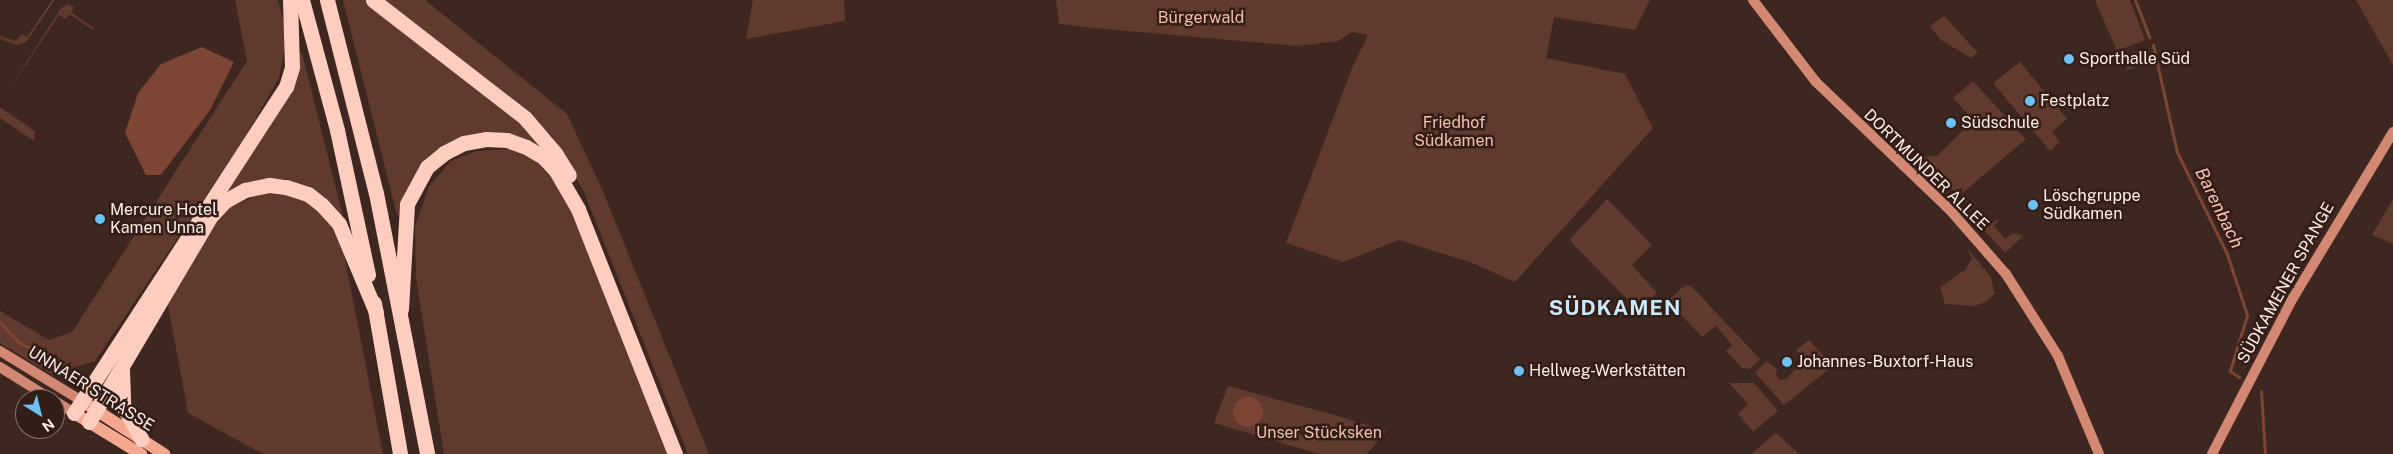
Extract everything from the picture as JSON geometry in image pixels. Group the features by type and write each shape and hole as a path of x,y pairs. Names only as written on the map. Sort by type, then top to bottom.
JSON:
{"highway":[{"path":"78,407 286,87 292,67 290,0"},
{"path":"302,0 337,130 376,312 400,454"},
{"path":"328,0 362,133 401,309 426,454"},
{"path":"373,0 525,118 555,152 579,192 682,454"},
{"path":"401,309 407,204 427,166 444,153 464,143 486,139 507,140 526,147 543,157 556,171 578,209 675,454"},
{"path":"93,417 210,216 232,197 246,190 269,185 308,194 339,224 376,312"},
{"path":"124,364 123,406 141,447"}],"main road":[{"name":"DORTMUNDER ALLEE","path":"1754,0 1816,82 1954,214 2006,274 2058,356 2099,454"},
{"name":"SÜDKAMENER SPANGE","path":"2212,454 2292,298 2393,132"},
{"name":"UNNAER STRASSE","path":"0,351 93,417 141,447 164,454"},
{"name":"UNNAER STRASSE","path":"0,367 35,389"},
{"name":"UNNAER STRASSE","path":"65,404 78,407"}],"green space":[{"path":"52,0 55,0 26,42 17,45 0,39 0,36 16,41 22,34 27,37"},
{"path":"235,0 278,0 287,35 279,78 242,142 95,361 52,375 0,343 0,311 49,340 72,332 247,61"},
{"path":"343,0 366,0 517,120 539,142 536,146 508,134 442,150 401,214 397,215"},
{"path":"383,0 425,0 567,114 602,189 709,454 688,454 584,192 552,136"},
{"path":"753,0 844,0 845,21 746,39"},
{"name":"Friedhof Südkamen","path":"1056,0 1650,0 1635,30 1554,17 1546,58 1625,74 1653,128 1515,282 1470,262 1399,240 1343,262 1286,243 1352,68 1368,35 1352,32 1338,41 1298,46 1094,28 1059,24"},
{"path":"2095,0 2130,0 2145,40 2117,51"},
{"path":"2356,0 2393,0 2393,65"},
{"path":"68,4 74,7 71,12 94,28 93,30 69,14 66,19 59,15 0,104 61,8"},
{"path":"1944,16 1978,53 1971,58 1941,40 1930,26"},
{"path":"2141,50 2146,63 2127,70 2122,57"},
{"path":"302,53 343,217 340,217 308,189 286,179 262,179 224,195 298,54"},
{"name":"Festplatz","path":"2020,62 2067,119 2052,132 2060,142 2050,151 1993,83"},
{"path":"1973,81 2026,139 1959,196 1920,157 1937,156 1973,120 1953,98"},
{"path":"0,107 35,131 34,141 0,118"},
{"path":"510,149 537,162 560,188 582,231 669,454 444,454 416,278 415,226 429,186 451,161 477,151"},
{"path":"263,193 298,196 327,218 344,254 383,454 263,454 188,413 168,305 202,239 229,207"},
{"path":"1607,199 1652,245 1632,265 1657,293 1638,310 1572,243 1571,238"},
{"path":"2393,199 2393,244 2372,235"},
{"path":"1996,220 1999,221 1994,226 2005,239 2013,233 2023,236 2005,253 1983,229"},
{"path":"1967,248 1990,276 1995,293 1987,301 1975,306 1945,304 1940,287 1965,270 1972,259"},
{"path":"1685,285 1691,286 1760,359 1749,369 1742,368 1726,351 1732,345 1716,326 1702,337 1668,301"},
{"path":"1809,340 1833,366 1784,405 1755,373 1766,361 1778,370 1775,374 1780,380 1786,379 1802,363 1796,350"},
{"path":"1729,383 1754,383 1778,411 1753,432 1738,414 1748,404"},
{"name":"Unser Stücksken","path":"1228,386 1386,431 1367,454 1319,454 1214,423"},
{"path":"1776,433 1799,454 1751,454"}],"shaded area":[{"path":"202,47 234,62 210,110 161,175 146,175 125,133 138,93 161,64"},
{"path":"1248,397 1258,402 1263,412 1258,422 1248,427 1238,422 1233,412 1238,402"}],"waterway":[{"name":"Barenbach","path":"2135,0 2149,37"},
{"name":"Barenbach","path":"2153,45 2177,152 2227,254 2247,315 2230,371 2239,377"},
{"path":"0,322 19,343 55,358"},
{"name":"Barenbach","path":"2261,391 2265,454"}],"place":[{"name":"Sporthalle Süd","path":"2069,59"},
{"name":"Festplatz","path":"2030,101"},
{"name":"Südschule","path":"1951,123"},
{"name":"Löschgruppe Südkamen","path":"2033,205"},
{"name":"Mercure Hotel Kamen Unna","path":"100,219"},
{"name":"Johannes-Buxtorf-Haus","path":"1787,362"},
{"name":"Hellweg-Werkstätten","path":"1519,371"}],"district":[{"name":"SÜDKAMEN","path":"1615,308"}],"park label":[{"name":"Bürgerwald","path":"1201,18"}]}
